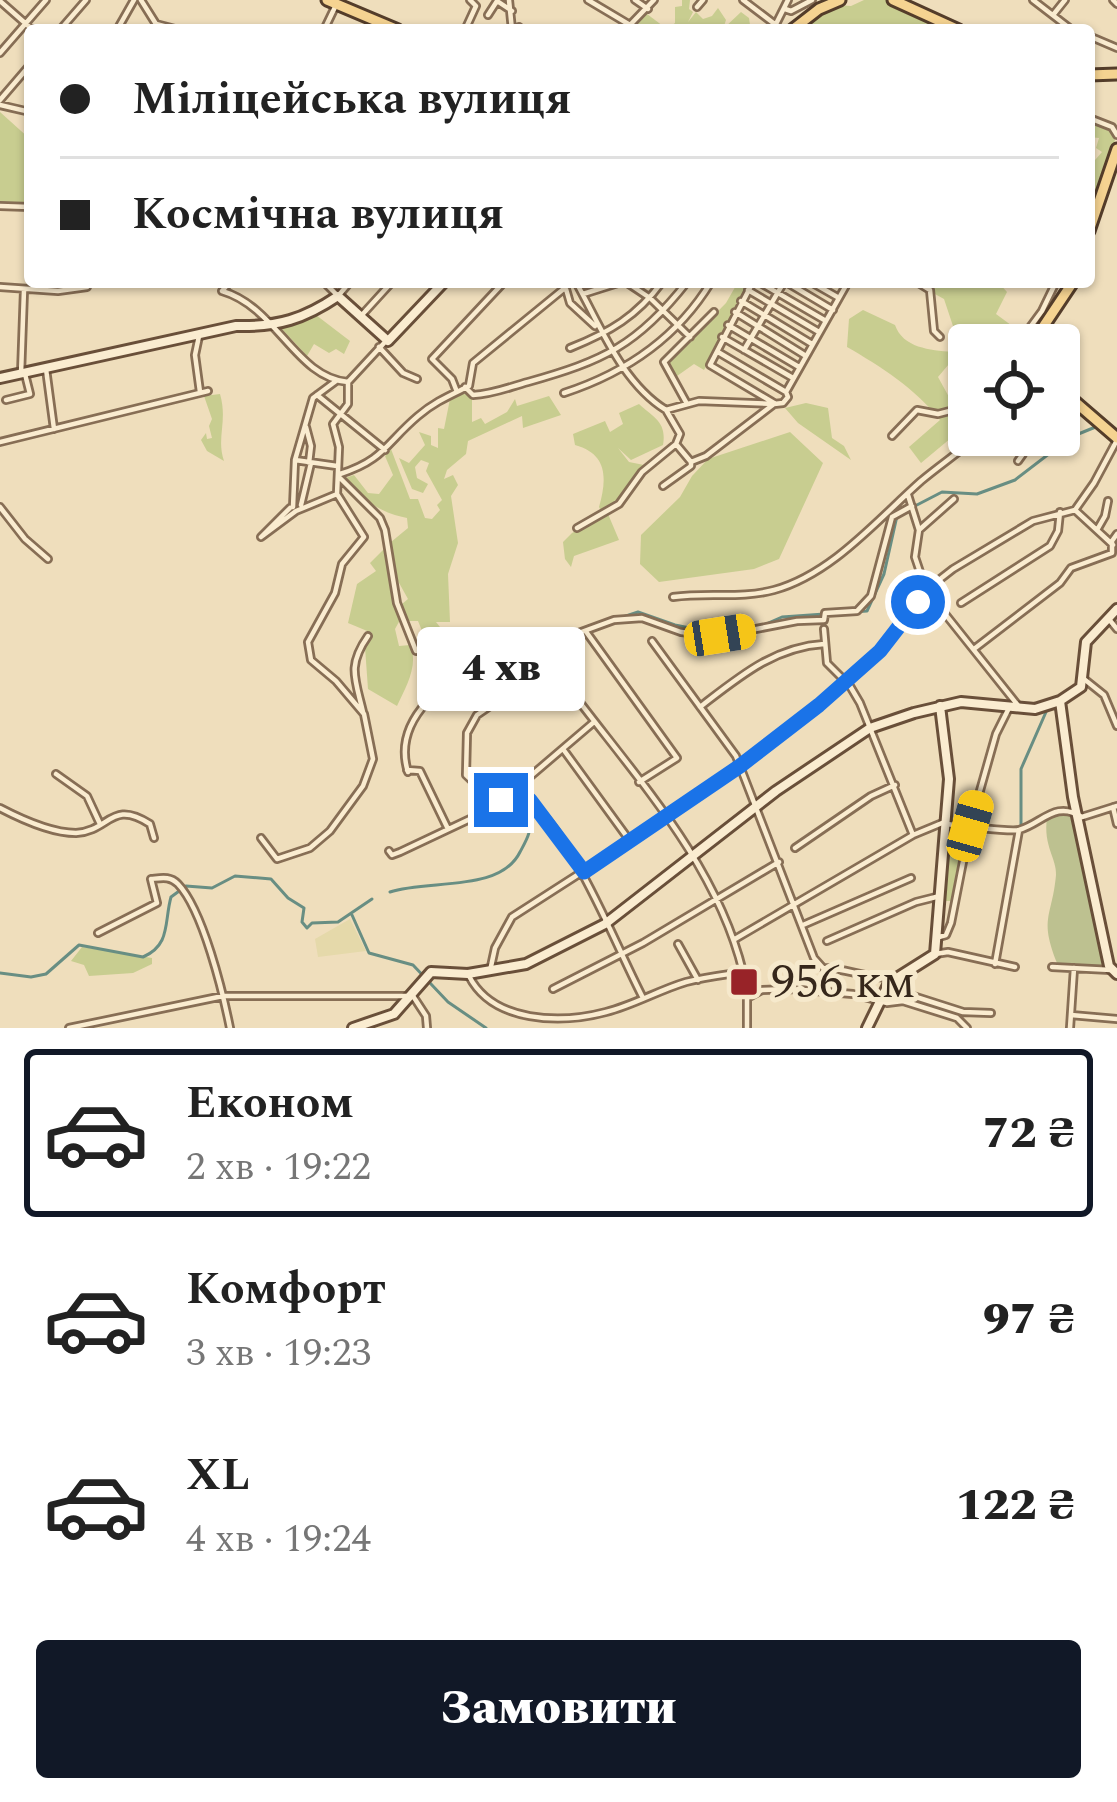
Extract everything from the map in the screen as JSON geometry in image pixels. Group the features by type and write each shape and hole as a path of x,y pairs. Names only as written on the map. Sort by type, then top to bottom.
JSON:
{"main road":[{"path":"800,24 840,0"},
{"path":"893,0 946,24"},
{"path":"334,1 373,24"},
{"path":"1095,213 1117,148"},
{"path":"0,378 236,326 276,326 307,317 338,296 384,344 438,288"},
{"path":"1045,324 1069,288"},
{"path":"1080,406 1114,436"},
{"path":"353,1028 391,1016 426,976 526,964 605,924 756,807 870,728 940,706 973,702 1039,709 1075,693 1084,679 1086,642 1117,609"},
{"path":"1060,700 1077,814 1114,972"},
{"path":"871,1028 889,982 935,954 949,779 940,706"}],"street":[{"path":"2,2 25,23 46,0"},
{"path":"65,24 86,0"},
{"path":"509,0 515,24"},
{"path":"588,0 628,24"},
{"path":"635,0 648,9"},
{"path":"631,24 655,0"},
{"path":"698,7 703,0"},
{"path":"743,0 770,24"},
{"path":"786,3 791,11 812,0"},
{"path":"1033,0 1064,24"},
{"path":"1053,15 1065,0"},
{"path":"488,15 497,1 512,10"},
{"path":"0,53 24,24"},
{"path":"0,102 24,72"},
{"path":"0,287 66,288"},
{"path":"225,288 222,291 240,296 276,326 297,352 336,381 348,382"},
{"path":"330,288 338,296 345,288"},
{"path":"361,316 387,288"},
{"path":"457,392 452,379 432,359 498,288"},
{"path":"339,476 364,466 423,412 465,387 473,377 473,363 562,288"},
{"path":"567,288 570,303 603,332"},
{"path":"577,528 620,504 642,472 676,444 679,430 666,410 644,394 580,288"},
{"path":"583,294 603,288"},
{"path":"633,288 691,337"},
{"path":"570,348 603,332 658,288"},
{"path":"465,387 473,395 494,394 575,370 616,352 664,311 682,288"},
{"path":"564,393 627,369 678,325 706,288"},
{"path":"768,288 826,321"},
{"path":"744,350 781,288"},
{"path":"795,288 832,310"},
{"path":"822,288 839,298"},
{"path":"786,392 845,288"},
{"path":"926,288 934,331 940,338"},
{"path":"1032,324 1053,288"},
{"path":"5,400 30,394 23,374 24,290"},
{"path":"774,404 710,365 741,301 748,290 819,332"},
{"path":"741,301 812,344"},
{"path":"686,402 664,362 714,312"},
{"path":"735,312 806,356"},
{"path":"728,325 799,367"},
{"path":"0,442 204,392 195,355 199,336"},
{"path":"722,337 793,378"},
{"path":"363,712 309,658 309,635 335,593 342,564 364,537 337,494 339,447 333,424 348,404 348,382 384,344 403,373 416,380"},
{"path":"666,410 686,402 783,404 786,392 717,351"},
{"path":"46,369 55,430"},
{"path":"301,506 295,460 316,395 336,381"},
{"path":"316,395 386,450"},
{"path":"691,462 706,456 774,404"},
{"path":"892,436 917,410 948,411"},
{"path":"305,425 311,446 301,506 261,537 262,532 301,506 337,494"},
{"path":"490,971 506,923 740,766 845,683 880,651 926,590 1016,529 1075,510 1094,484 1114,436"},
{"path":"676,444 691,462"},
{"path":"673,597 699,593 736,598 788,585 823,567 955,456"},
{"path":"1018,461 1022,456"},
{"path":"295,460 337,466"},
{"path":"664,486 691,462"},
{"path":"339,476 380,518 397,603 416,651"},
{"path":"908,495 919,530 915,557 926,590 1015,707 996,734 970,826 953,915 946,935 938,937"},
{"path":"919,530 954,499"},
{"path":"1096,530 1108,501"},
{"path":"0,507 48,559"},
{"path":"498,802 466,775 469,726 522,683 555,647 614,620 642,618 680,632 720,635 857,611 871,596 892,517 912,508"},
{"path":"1075,510 1115,547"},
{"path":"961,603 1050,546 1060,512"},
{"path":"974,649 1060,584 1071,568 1114,550 1117,534"},
{"path":"1108,618 1117,629"},
{"path":"824,629 827,663 860,703 913,836"},
{"path":"585,630 676,758 639,782"},
{"path":"260,838 277,859 294,856 316,844 347,811 363,785 374,754 355,686 354,661 368,636"},
{"path":"652,641 740,766 814,957 823,968 896,979"},
{"path":"700,707 780,652 824,644"},
{"path":"448,830 420,771 408,771 406,741 419,712 457,674 492,653"},
{"path":"468,974 494,1004 522,1015 548,1018 600,1014 698,980 743,971 735,938 692,856 552,665"},
{"path":"1084,679 1104,695 1117,726"},
{"path":"389,851 393,855 448,830 511,794 595,722"},
{"path":"563,749 630,842"},
{"path":"56,775 87,796 100,824"},
{"path":"796,848 896,784"},
{"path":"511,794 524,794 530,800 584,872 643,998"},
{"path":"735,938 913,836 947,822 960,829 1019,830 1064,809 1082,817 1115,807 1117,824"},
{"path":"0,808 70,832 127,814 150,824 154,838"},
{"path":"995,964 1019,830"},
{"path":"553,989 621,955 779,862"},
{"path":"98,933 157,903 152,879 170,878 182,890 224,996 230,1028"},
{"path":"803,925 911,878"},
{"path":"827,941 940,896"},
{"path":"678,944 698,980"},
{"path":"935,954 948,952 1015,967"},
{"path":"1052,967 1114,972"},
{"path":"1070,1028 1074,968"},
{"path":"747,1028 747,998 763,990 790,988 879,1003 903,1000 957,1018 967,1028"},
{"path":"71,1028 224,996 410,995 426,1016 427,1028"},
{"path":"913,995 963,1012 991,1013"},
{"path":"1071,1015 1117,1019"}],"shaded area":[{"path":"350,919 366,951 318,957 315,939"}],"green space":[{"path":"682,0 690,0 693,12 688,22 696,12 703,19 718,8 725,24 674,24 675,7 682,6"},
{"path":"864,0 887,0 937,24 809,24 837,5"},
{"path":"741,12 750,24 728,24"},
{"path":"647,14 660,24 635,24"},
{"path":"0,112 24,134 24,205 0,203"},
{"path":"1095,123 1115,140 1100,194 1095,194 1095,160 1102,152 1096,148 1099,138 1095,138"},
{"path":"735,288 752,288 704,370 694,364 677,376 667,363 726,303"},
{"path":"924,288 1003,288 1007,292 996,314 1010,324 952,324 944,299"},
{"path":"863,310 895,325 911,343 948,352 948,365 938,377 948,395 948,440 921,463 909,447 940,420 909,388 847,347 849,319"},
{"path":"316,315 350,341 344,354 336,349 329,353 314,344 307,356 281,328"},
{"path":"460,393 472,396 472,422 481,418 485,424 507,412 515,399 517,406 549,396 561,415 523,428 522,416 468,441 466,454 447,470 444,479 453,475 458,485 451,496 458,543 448,574 450,622 436,622 444,632 446,653 433,656 430,639 425,638 418,621 408,621 402,604 408,599 398,581 391,542 408,528 407,518 372,504 345,478 354,475 368,493 379,494 393,475 385,456 391,449 410,499 418,499 425,518 432,519 442,500 426,471 429,463 421,460 415,467 417,478 428,484 423,493 412,489 399,458 409,463 425,445 419,432 431,436 431,445 438,448 438,428 444,429 450,399"},
{"path":"220,394 224,461 207,451 201,440 206,433 207,439 212,438 204,396"},
{"path":"806,403 828,408 832,438 844,446 851,460 798,423 785,408"},
{"path":"639,404 661,426 663,445 631,460 618,448 629,462 644,465 622,496 602,513 602,469 594,455 575,445 573,434 605,421 610,432 623,424 619,413"},
{"path":"790,432 823,463 779,559 754,569 659,582 640,564 641,535 680,497 708,459"},
{"path":"608,514 619,540 574,556 571,567 563,542"},
{"path":"384,549 400,620 395,629 399,646 410,645 413,660 397,706 368,689 365,647 372,633 348,623 357,584 376,571 370,563"},
{"path":"1066,812 1073,815 1105,966 1057,963 1052,948 1048,926 1056,875 1047,818"},
{"path":"949,827 969,829 955,901 941,901"},
{"path":"82,947 152,958 152,964 133,973 89,976 84,965 71,961"}],"waterway":[{"path":"915,506 942,492 977,494 1015,480 1071,437 1098,426"},
{"path":"498,699 557,639 638,612 709,632 762,626 782,617 867,611 884,574 897,516"},
{"path":"468,726 480,710"},
{"path":"1021,825 1021,769 1046,712"},
{"path":"464,762 465,741"},
{"path":"390,892 480,879 510,865 528,835 529,816 514,803 486,800 478,789"},
{"path":"0,973 46,974 79,945 143,957 162,939 171,897 186,886 212,888 235,876 271,879 304,908 302,922 307,928 312,923 338,922 372,899"},
{"path":"352,915 369,953 413,965 448,1002 486,1028"}],"place":[{"name":"956 км","path":"744,982"}],"route":[{"path":"501,800 524,794 584,872 740,766 819,705 880,651 918,602"}]}
